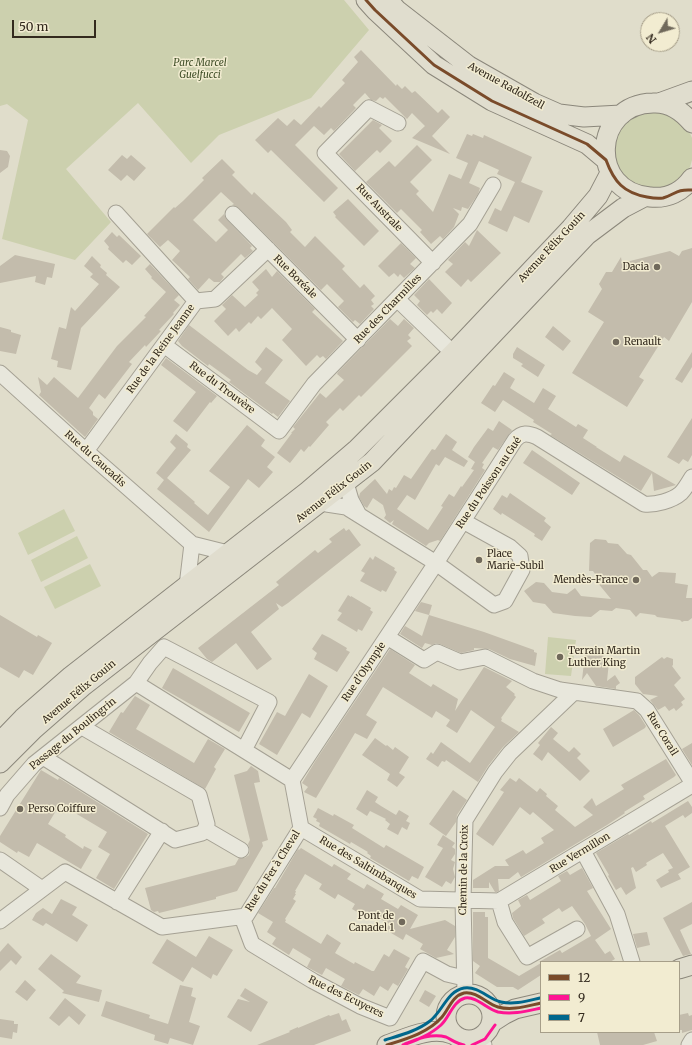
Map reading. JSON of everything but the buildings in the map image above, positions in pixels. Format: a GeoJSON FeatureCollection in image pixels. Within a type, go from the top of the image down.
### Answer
{"type":"FeatureCollection","features":[{"type":"Feature","properties":{"kind":"main road","name":"Avenue Radolfzell"},"geometry":{"type":"LineString","coordinates":[[366,0],[434,65],[492,101],[587,144],[608,166],[615,180],[625,189],[637,196],[644,197]]}},
{"type":"Feature","properties":{"kind":"main road","name":"Avenue Radolfzell"},"geometry":{"type":"LineString","coordinates":[[388,0],[397,10],[469,66],[534,102],[559,114],[584,117],[621,115]]}},
{"type":"Feature","properties":{"kind":"main road"},"geometry":{"type":"LineString","coordinates":[[659,103],[692,91]]}},
{"type":"Feature","properties":{"kind":"main road"},"geometry":{"type":"LineString","coordinates":[[608,166],[605,147],[607,135],[613,124],[621,115],[632,107],[645,103],[659,103],[678,109],[692,123]]}},
{"type":"Feature","properties":{"kind":"main road","name":"Avenue Félix Gouin"},"geometry":{"type":"LineString","coordinates":[[0,742],[23,718],[71,676],[308,491],[357,449],[453,353],[571,228],[598,196],[608,166]]}},
{"type":"Feature","properties":{"kind":"main road"},"geometry":{"type":"LineString","coordinates":[[644,197],[661,198],[671,195],[688,186]]}},
{"type":"Feature","properties":{"kind":"main road","name":"Avenue Félix Gouin"},"geometry":{"type":"LineString","coordinates":[[0,763],[23,739],[82,687],[372,462],[587,235],[619,211],[644,197]]}},
{"type":"Feature","properties":{"kind":"main road"},"geometry":{"type":"LineString","coordinates":[[680,968],[692,965]]}},
{"type":"Feature","properties":{"kind":"main road"},"geometry":{"type":"LineString","coordinates":[[452,1034],[445,1020],[446,1012],[448,1005],[458,996],[465,986],[473,994],[480,996],[486,1001],[503,1008],[515,1009]]}},
{"type":"Feature","properties":{"kind":"main road"},"geometry":{"type":"LineString","coordinates":[[387,1045],[423,1033],[438,1031],[452,1034],[465,1040],[482,1041],[484,1034],[491,1023],[492,1016],[486,1001]]}},
{"type":"Feature","properties":{"kind":"main road"},"geometry":{"type":"LineString","coordinates":[[491,1023],[515,1009],[540,1003]]}},
{"type":"Feature","properties":{"kind":"main road"},"geometry":{"type":"LineString","coordinates":[[423,1033],[446,1012]]}},
{"type":"Feature","properties":{"kind":"street","name":"Rue Australe"},"geometry":{"type":"LineString","coordinates":[[398,123],[369,108],[326,153],[433,262]]}},
{"type":"Feature","properties":{"kind":"street","name":"Rue des Charmilles"},"geometry":{"type":"LineString","coordinates":[[279,431],[314,384],[470,224],[492,185]]}},
{"type":"Feature","properties":{"kind":"street"},"geometry":{"type":"LineString","coordinates":[[116,213],[196,301]]}},
{"type":"Feature","properties":{"kind":"street","name":"Rue Boréale"},"geometry":{"type":"LineString","coordinates":[[233,214],[358,340]]}},
{"type":"Feature","properties":{"kind":"street","name":"Rue de la Reine Jeanne"},"geometry":{"type":"LineString","coordinates":[[86,451],[196,301],[215,299],[268,249]]}},
{"type":"Feature","properties":{"kind":"street"},"geometry":{"type":"LineString","coordinates":[[397,299],[453,353]]}},
{"type":"Feature","properties":{"kind":"street","name":"Rue du Trouvère"},"geometry":{"type":"LineString","coordinates":[[164,345],[279,431]]}},
{"type":"Feature","properties":{"kind":"street","name":"Rue du Caucadis"},"geometry":{"type":"LineString","coordinates":[[0,373],[192,544],[228,553]]}},
{"type":"Feature","properties":{"kind":"street","name":"Rue du Poisson au Gué"},"geometry":{"type":"LineString","coordinates":[[436,563],[515,440],[524,433],[529,433],[537,437],[644,504],[651,505],[675,497],[682,492],[692,477]]}},
{"type":"Feature","properties":{"kind":"street"},"geometry":{"type":"LineString","coordinates":[[346,483],[351,500],[358,514]]}},
{"type":"Feature","properties":{"kind":"street"},"geometry":{"type":"LineString","coordinates":[[320,503],[346,507],[358,514],[436,563],[494,605],[505,601],[522,570],[520,556],[510,547],[463,521]]}},
{"type":"Feature","properties":{"kind":"street"},"geometry":{"type":"LineString","coordinates":[[187,586],[192,544]]}},
{"type":"Feature","properties":{"kind":"street","name":"Rue d'Olympie"},"geometry":{"type":"LineString","coordinates":[[292,780],[436,563]]}},
{"type":"Feature","properties":{"kind":"street"},"geometry":{"type":"LineString","coordinates":[[159,627],[164,647],[270,702],[244,750]]}},
{"type":"Feature","properties":{"kind":"street","name":"Rue Corail"},"geometry":{"type":"LineString","coordinates":[[387,637],[424,660],[437,652],[460,662],[486,657],[532,681],[560,690],[637,701],[647,710],[692,784]]}},
{"type":"Feature","properties":{"kind":"street","name":"Passage du Boulingrin"},"geometry":{"type":"LineString","coordinates":[[0,808],[7,795],[34,764],[136,683],[150,663],[164,647]]}},
{"type":"Feature","properties":{"kind":"street"},"geometry":{"type":"LineString","coordinates":[[136,683],[292,780]]}},
{"type":"Feature","properties":{"kind":"street","name":"Chemin de la Croix"},"geometry":{"type":"LineString","coordinates":[[465,986],[463,900],[465,820],[495,772],[510,753],[574,692]]}},
{"type":"Feature","properties":{"kind":"street"},"geometry":{"type":"LineString","coordinates":[[43,757],[175,840],[202,833],[207,824],[199,795],[82,726]]}},
{"type":"Feature","properties":{"kind":"street","name":"Rue du Fer à Cheval"},"geometry":{"type":"LineString","coordinates":[[0,921],[64,872],[162,927],[246,916],[301,828],[292,780]]}},
{"type":"Feature","properties":{"kind":"street","name":"Rue Vermillon"},"geometry":{"type":"LineString","coordinates":[[499,901],[583,852],[692,784]]}},
{"type":"Feature","properties":{"kind":"street"},"geometry":{"type":"LineString","coordinates":[[205,828],[241,850]]}},
{"type":"Feature","properties":{"kind":"street","name":"Rue des Saltimbanques"},"geometry":{"type":"LineString","coordinates":[[301,828],[420,899],[463,900]]}},
{"type":"Feature","properties":{"kind":"street"},"geometry":{"type":"LineString","coordinates":[[117,902],[162,831]]}},
{"type":"Feature","properties":{"kind":"street"},"geometry":{"type":"LineString","coordinates":[[583,852],[617,914],[632,961]]}},
{"type":"Feature","properties":{"kind":"street"},"geometry":{"type":"LineString","coordinates":[[0,860],[42,889]]}},
{"type":"Feature","properties":{"kind":"street"},"geometry":{"type":"LineString","coordinates":[[463,900],[499,901],[505,922],[527,957],[577,929]]}},
{"type":"Feature","properties":{"kind":"street","name":"Rue des Ecuyeres"},"geometry":{"type":"LineString","coordinates":[[242,917],[252,944],[313,981],[360,1006],[390,1018],[423,961],[465,986]]}},
{"type":"Feature","properties":{"kind":"street"},"geometry":{"type":"LineString","coordinates":[[689,1045],[692,1040]]}},
{"type":"Feature","properties":{"kind":"green space","name":"Parc Marcel Guelfucci"},"geometry":{"type":"Polygon","coordinates":[[[0,0],[344,0],[369,30],[311,98],[219,135],[191,163],[138,103],[66,169],[111,222],[75,260],[2,239],[28,120],[7,104],[0,106],[0,0]]]}},
{"type":"Feature","properties":{"kind":"green space"},"geometry":{"type":"Polygon","coordinates":[[[665,110],[687,127],[692,138],[692,160],[690,167],[682,179],[658,191],[632,185],[615,166],[612,140],[626,118],[665,110]]]}},
{"type":"Feature","properties":{"kind":"green space"},"geometry":{"type":"Polygon","coordinates":[[[64,509],[75,531],[28,555],[18,533],[64,509]]]}},
{"type":"Feature","properties":{"kind":"green space"},"geometry":{"type":"Polygon","coordinates":[[[77,536],[88,558],[41,582],[31,560],[77,536]]]}},
{"type":"Feature","properties":{"kind":"green space"},"geometry":{"type":"Polygon","coordinates":[[[90,564],[101,586],[55,609],[44,587],[90,564]]]}},
{"type":"Feature","properties":{"kind":"green space","name":"Terrain Martin Luther King"},"geometry":{"type":"Polygon","coordinates":[[[548,637],[576,640],[571,676],[545,674],[548,637]]]}},
{"type":"Feature","properties":{"kind":"transit line","name":"12"},"geometry":{"type":"LineString","coordinates":[[366,0],[434,65],[492,101],[587,144],[606,160]]}},
{"type":"Feature","properties":{"kind":"transit line","name":"12"},"geometry":{"type":"LineString","coordinates":[[606,160],[616,180],[632,193],[653,198],[663,198],[679,191],[692,190]]}},
{"type":"Feature","properties":{"kind":"transit line","name":"7"},"geometry":{"type":"LineString","coordinates":[[385,1040],[409,1032],[430,1021],[453,993],[464,988],[474,989],[496,1000],[506,1003],[540,998]]}},
{"type":"Feature","properties":{"kind":"transit line","name":"12"},"geometry":{"type":"LineString","coordinates":[[387,1045],[416,1035],[436,1023],[456,997],[464,993],[473,994],[498,1007],[503,1008],[520,1008],[540,1003]]}},
{"type":"Feature","properties":{"kind":"transit line","name":"9"},"geometry":{"type":"LineString","coordinates":[[403,1045],[423,1037],[437,1029],[444,1022],[457,1002],[465,998],[473,999],[498,1012],[504,1013],[540,1008]]}},
{"type":"Feature","properties":{"kind":"transit line","name":"9"},"geometry":{"type":"LineString","coordinates":[[472,1045],[485,1039],[495,1025]]}},
{"type":"Feature","properties":{"kind":"transit line","name":"9"},"geometry":{"type":"LineString","coordinates":[[405,1044],[430,1036],[441,1036],[464,1045]]}},
{"type":"Feature","properties":{"kind":"place","name":"Dacia"},"geometry":{"type":"Point","coordinates":[657,267]}},
{"type":"Feature","properties":{"kind":"place","name":"Renault"},"geometry":{"type":"Point","coordinates":[616,342]}},
{"type":"Feature","properties":{"kind":"place","name":"Place Marie-Subil"},"geometry":{"type":"Point","coordinates":[479,560]}},
{"type":"Feature","properties":{"kind":"place","name":"Mendès-France"},"geometry":{"type":"Point","coordinates":[636,580]}},
{"type":"Feature","properties":{"kind":"place","name":"Terrain Martin Luther King"},"geometry":{"type":"Point","coordinates":[560,657]}},
{"type":"Feature","properties":{"kind":"place","name":"Perso Coiffure"},"geometry":{"type":"Point","coordinates":[20,809]}},
{"type":"Feature","properties":{"kind":"place","name":"Pont de Canadel 1"},"geometry":{"type":"Point","coordinates":[402,922]}}]}
